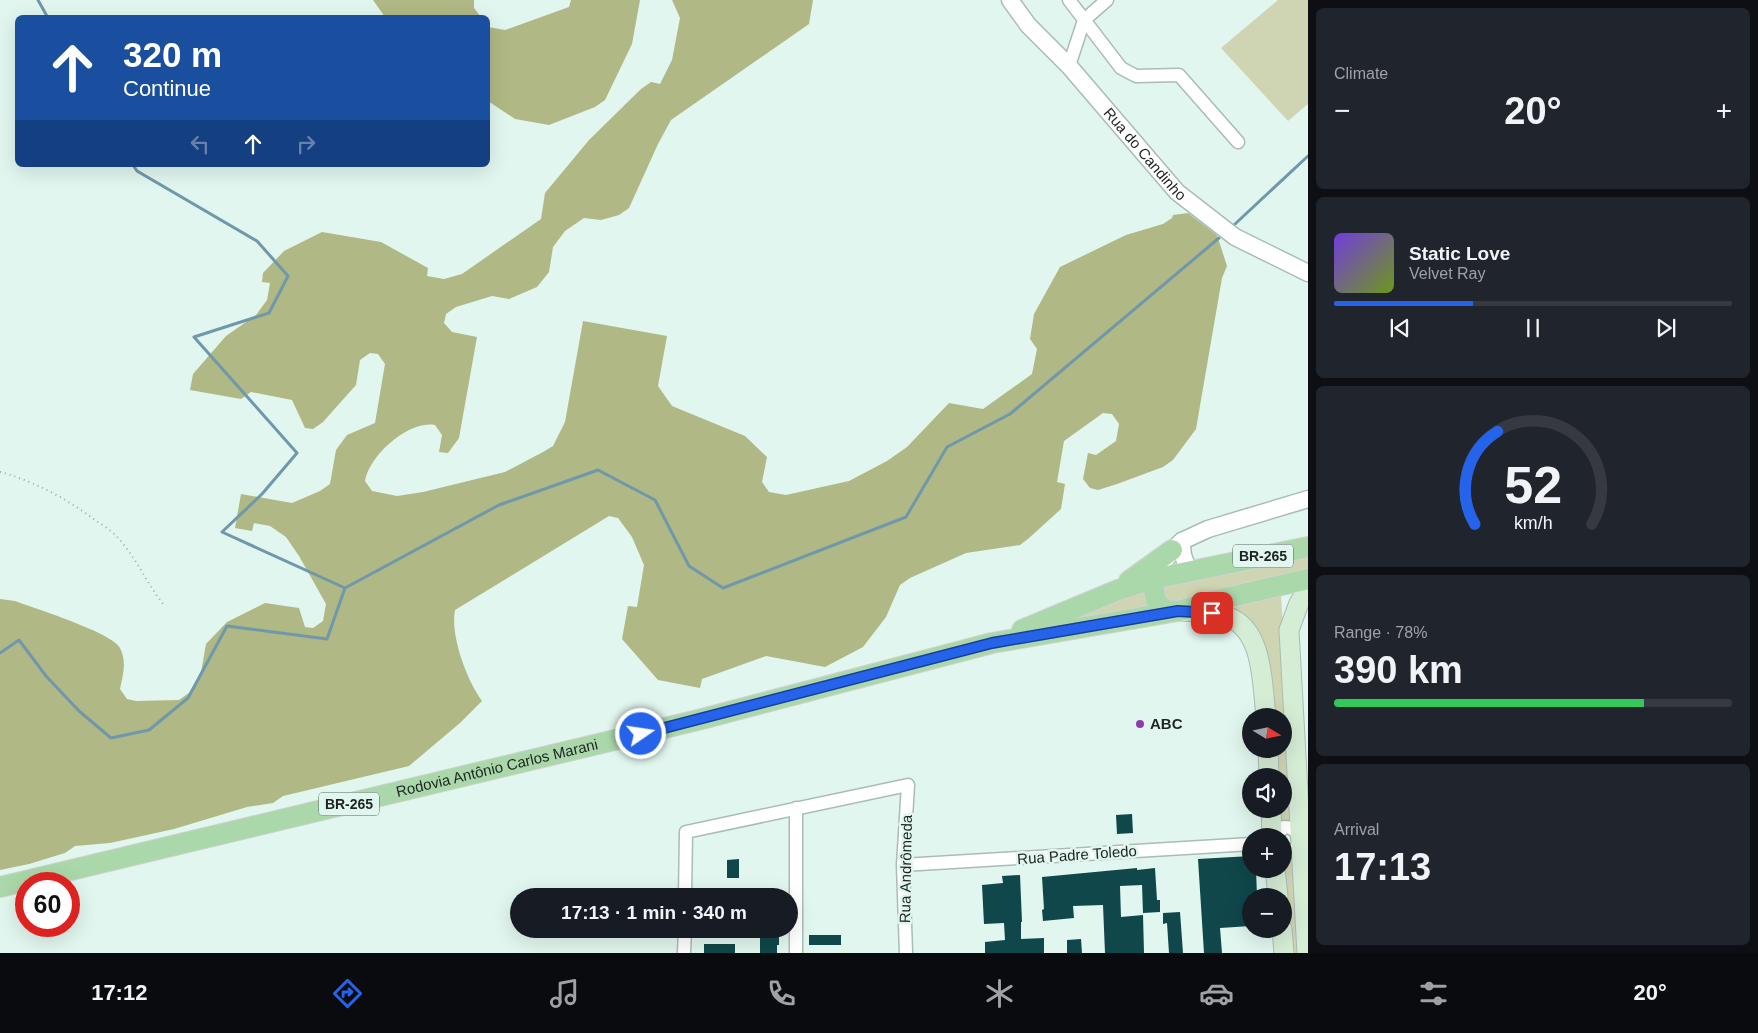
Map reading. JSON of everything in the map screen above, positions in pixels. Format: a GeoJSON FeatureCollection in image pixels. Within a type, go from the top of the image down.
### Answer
{"type":"FeatureCollection","features":[{"type":"Feature","properties":{"kind":"main road"},"geometry":{"type":"LineString","coordinates":[[1118,590],[1177,545]]}},
{"type":"Feature","properties":{"kind":"main road","name":"Rodovia Antônio Carlos Marani"},"geometry":{"type":"LineString","coordinates":[[992,643],[1118,590],[1153,579],[1308,547]]}},
{"type":"Feature","properties":{"kind":"main road"},"geometry":{"type":"LineString","coordinates":[[1153,579],[1158,605],[1166,610],[1212,613],[1228,617],[1240,624],[1251,637],[1258,652],[1265,708]]}},
{"type":"Feature","properties":{"kind":"main road","name":"Rodovia Antônio Carlos Marani"},"geometry":{"type":"LineString","coordinates":[[0,887],[698,720],[992,643],[1178,611],[1308,579]]}},
{"type":"Feature","properties":{"kind":"main road"},"geometry":{"type":"LineString","coordinates":[[1307,953],[1304,840],[1289,630],[1299,603],[1308,590]]}},
{"type":"Feature","properties":{"kind":"main road"},"geometry":{"type":"LineString","coordinates":[[1283,938],[1284,953]]}},
{"type":"Feature","properties":{"kind":"street","name":"Rua do Candinho"},"geometry":{"type":"LineString","coordinates":[[1010,0],[1028,25],[1069,66],[1177,192],[1235,237],[1308,273]]}},
{"type":"Feature","properties":{"kind":"street"},"geometry":{"type":"LineString","coordinates":[[1069,0],[1122,68],[1136,76],[1179,75],[1238,142]]}},
{"type":"Feature","properties":{"kind":"street"},"geometry":{"type":"LineString","coordinates":[[1069,66],[1084,20],[1107,0]]}},
{"type":"Feature","properties":{"kind":"street"},"geometry":{"type":"LineString","coordinates":[[1153,579],[1177,545],[1208,529],[1308,499]]}},
{"type":"Feature","properties":{"kind":"street"},"geometry":{"type":"LineString","coordinates":[[1177,545],[1184,562],[1190,570]]}},
{"type":"Feature","properties":{"kind":"street","name":"Rua Andrômeda"},"geometry":{"type":"LineString","coordinates":[[796,808],[908,785],[903,865],[906,953]]}},
{"type":"Feature","properties":{"kind":"street"},"geometry":{"type":"LineString","coordinates":[[685,888],[686,832],[796,808],[796,953]]}},
{"type":"Feature","properties":{"kind":"street"},"geometry":{"type":"LineString","coordinates":[[1283,828],[1291,827],[1304,840],[1292,850]]}},
{"type":"Feature","properties":{"kind":"street","name":"Rua Padre Toledo"},"geometry":{"type":"LineString","coordinates":[[903,865],[1242,845]]}},
{"type":"Feature","properties":{"kind":"street"},"geometry":{"type":"LineString","coordinates":[[684,953],[685,938]]}},
{"type":"Feature","properties":{"kind":"path"},"geometry":{"type":"LineString","coordinates":[[0,472],[59,496],[80,508],[112,533],[130,554],[152,590],[164,605]]}},
{"type":"Feature","properties":{"kind":"green space"},"geometry":{"type":"Polygon","coordinates":[[[373,0],[474,0],[474,8],[479,15],[384,15],[373,0]]]}},
{"type":"Feature","properties":{"kind":"green space"},"geometry":{"type":"Polygon","coordinates":[[[571,0],[640,0],[632,44],[605,100],[595,107],[549,125],[515,119],[490,102],[490,27],[505,30],[569,7],[571,0]]]}},
{"type":"Feature","properties":{"kind":"green space"},"geometry":{"type":"Polygon","coordinates":[[[672,0],[813,0],[809,24],[671,120],[629,208],[619,215],[601,220],[584,218],[565,231],[553,247],[549,272],[537,287],[509,299],[492,296],[456,307],[446,314],[444,323],[452,332],[477,337],[459,438],[448,453],[439,452],[442,435],[435,425],[413,428],[402,434],[382,451],[368,471],[365,481],[372,491],[397,496],[423,492],[505,472],[553,446],[565,422],[583,321],[667,336],[658,386],[672,406],[745,436],[767,457],[762,482],[769,492],[786,495],[849,481],[887,461],[907,447],[949,403],[983,409],[1032,374],[1037,349],[1030,339],[1034,314],[1060,267],[1126,235],[1163,224],[1172,218],[1173,215],[1188,213],[1217,235],[1227,266],[1222,278],[1196,429],[1173,460],[1163,467],[1117,484],[1098,490],[1090,488],[1083,479],[1088,453],[1096,455],[1116,441],[1119,424],[1112,414],[1103,413],[1064,441],[1057,482],[1065,484],[1061,509],[1020,545],[966,553],[910,578],[900,585],[886,617],[863,647],[825,667],[766,656],[702,679],[700,688],[658,680],[622,639],[628,606],[637,607],[644,565],[632,537],[618,518],[609,516],[455,610],[454,621],[457,645],[471,682],[482,701],[460,723],[409,766],[283,796],[273,803],[247,807],[174,829],[110,843],[75,846],[65,853],[29,864],[0,870],[0,599],[15,601],[55,615],[89,628],[114,642],[120,648],[123,658],[124,669],[120,689],[127,699],[136,701],[179,700],[189,693],[200,678],[206,644],[227,622],[265,603],[299,608],[305,627],[313,628],[323,621],[326,604],[286,537],[270,526],[254,523],[252,531],[235,528],[241,494],[292,503],[320,491],[330,484],[336,450],[347,435],[375,423],[385,364],[378,354],[370,353],[360,360],[356,385],[323,422],[313,429],[305,428],[292,400],[251,392],[241,399],[190,390],[193,374],[226,336],[256,315],[267,300],[270,283],[262,282],[263,273],[284,251],[322,232],[381,242],[428,268],[427,276],[444,279],[462,274],[541,219],[545,193],[589,140],[641,89],[651,82],[660,84],[672,60],[680,18],[672,0]]]}},
{"type":"Feature","properties":{"kind":"green space"},"geometry":{"type":"Polygon","coordinates":[[[1278,0],[1308,0],[1308,104],[1288,121],[1221,48],[1278,0]]]}},
{"type":"Feature","properties":{"kind":"green space"},"geometry":{"type":"Polygon","coordinates":[[[1306,555],[1308,558],[1308,571],[1170,604],[1165,602],[1163,588],[1167,584],[1306,555]]]}},
{"type":"Feature","properties":{"kind":"green space"},"geometry":{"type":"Polygon","coordinates":[[[1150,584],[1150,610],[1018,633],[1150,584]]]}},
{"type":"Feature","properties":{"kind":"green space"},"geometry":{"type":"Polygon","coordinates":[[[1281,595],[1288,708],[1266,708],[1241,618],[1232,608],[1281,595]]]}},
{"type":"Feature","properties":{"kind":"green space"},"geometry":{"type":"Polygon","coordinates":[[[1271,758],[1291,758],[1291,768],[1272,768],[1271,758]]]}},
{"type":"Feature","properties":{"kind":"green space"},"geometry":{"type":"Polygon","coordinates":[[[1292,777],[1295,827],[1281,824],[1279,818],[1292,818],[1292,777]]]}},
{"type":"Feature","properties":{"kind":"green space"},"geometry":{"type":"Polygon","coordinates":[[[1293,855],[1299,953],[1287,953],[1286,938],[1292,938],[1292,888],[1284,888],[1283,878],[1292,878],[1293,855]]]}},
{"type":"Feature","properties":{"kind":"building"},"geometry":{"type":"Polygon","coordinates":[[[1132,814],[1133,833],[1117,834],[1116,815],[1132,814]]]}},
{"type":"Feature","properties":{"kind":"building"},"geometry":{"type":"Polygon","coordinates":[[[1242,857],[1242,878],[1256,878],[1257,888],[1242,888],[1242,927],[1220,928],[1222,953],[1204,953],[1198,859],[1242,857]]]}},
{"type":"Feature","properties":{"kind":"building"},"geometry":{"type":"Polygon","coordinates":[[[739,859],[739,878],[727,878],[727,860],[739,859]]]}},
{"type":"Feature","properties":{"kind":"building"},"geometry":{"type":"Polygon","coordinates":[[[1137,868],[1137,870],[1155,868],[1157,900],[1160,900],[1160,912],[1143,913],[1142,885],[1120,886],[1121,917],[1143,915],[1144,953],[1105,953],[1103,905],[1073,906],[1074,918],[1043,921],[1042,877],[1137,868]]]}},
{"type":"Feature","properties":{"kind":"building"},"geometry":{"type":"Polygon","coordinates":[[[1020,875],[1021,939],[1044,938],[1044,953],[985,953],[985,942],[1005,940],[1004,923],[984,924],[982,885],[1003,883],[1002,876],[1020,875]]]}},
{"type":"Feature","properties":{"kind":"building"},"geometry":{"type":"Polygon","coordinates":[[[1180,912],[1183,953],[1169,953],[1167,923],[1163,924],[1163,913],[1180,912]]]}},
{"type":"Feature","properties":{"kind":"building"},"geometry":{"type":"Polygon","coordinates":[[[809,935],[841,935],[841,945],[809,945],[809,935]]]}},
{"type":"Feature","properties":{"kind":"building"},"geometry":{"type":"Polygon","coordinates":[[[760,938],[779,938],[777,953],[760,953],[760,938]]]}},
{"type":"Feature","properties":{"kind":"building"},"geometry":{"type":"Polygon","coordinates":[[[1081,939],[1082,953],[1067,953],[1067,940],[1081,939]]]}},
{"type":"Feature","properties":{"kind":"building"},"geometry":{"type":"Polygon","coordinates":[[[704,944],[735,944],[735,953],[704,953],[704,944]]]}},
{"type":"Feature","properties":{"kind":"waterway"},"geometry":{"type":"LineString","coordinates":[[38,0],[46,15]]}},
{"type":"Feature","properties":{"kind":"waterway"},"geometry":{"type":"LineString","coordinates":[[1235,224],[1308,156]]}},
{"type":"Feature","properties":{"kind":"waterway"},"geometry":{"type":"LineString","coordinates":[[134,167],[137,171],[257,241],[288,276],[269,313],[194,337],[297,453],[262,494],[222,532],[345,588],[499,505],[598,470],[655,500],[689,566],[723,588],[906,517],[947,447],[1010,414],[1219,238]]}},
{"type":"Feature","properties":{"kind":"waterway"},"geometry":{"type":"LineString","coordinates":[[0,653],[19,640],[46,676],[79,711],[111,738],[149,730],[188,698],[227,626],[327,639],[345,588]]}},
{"type":"Feature","properties":{"kind":"place","name":"ABC"},"geometry":{"type":"Point","coordinates":[1140,724]}},
{"type":"Feature","properties":{"kind":"route"},"geometry":{"type":"LineString","coordinates":[[641,734],[992,643],[1178,611],[1212,613]]}}]}
